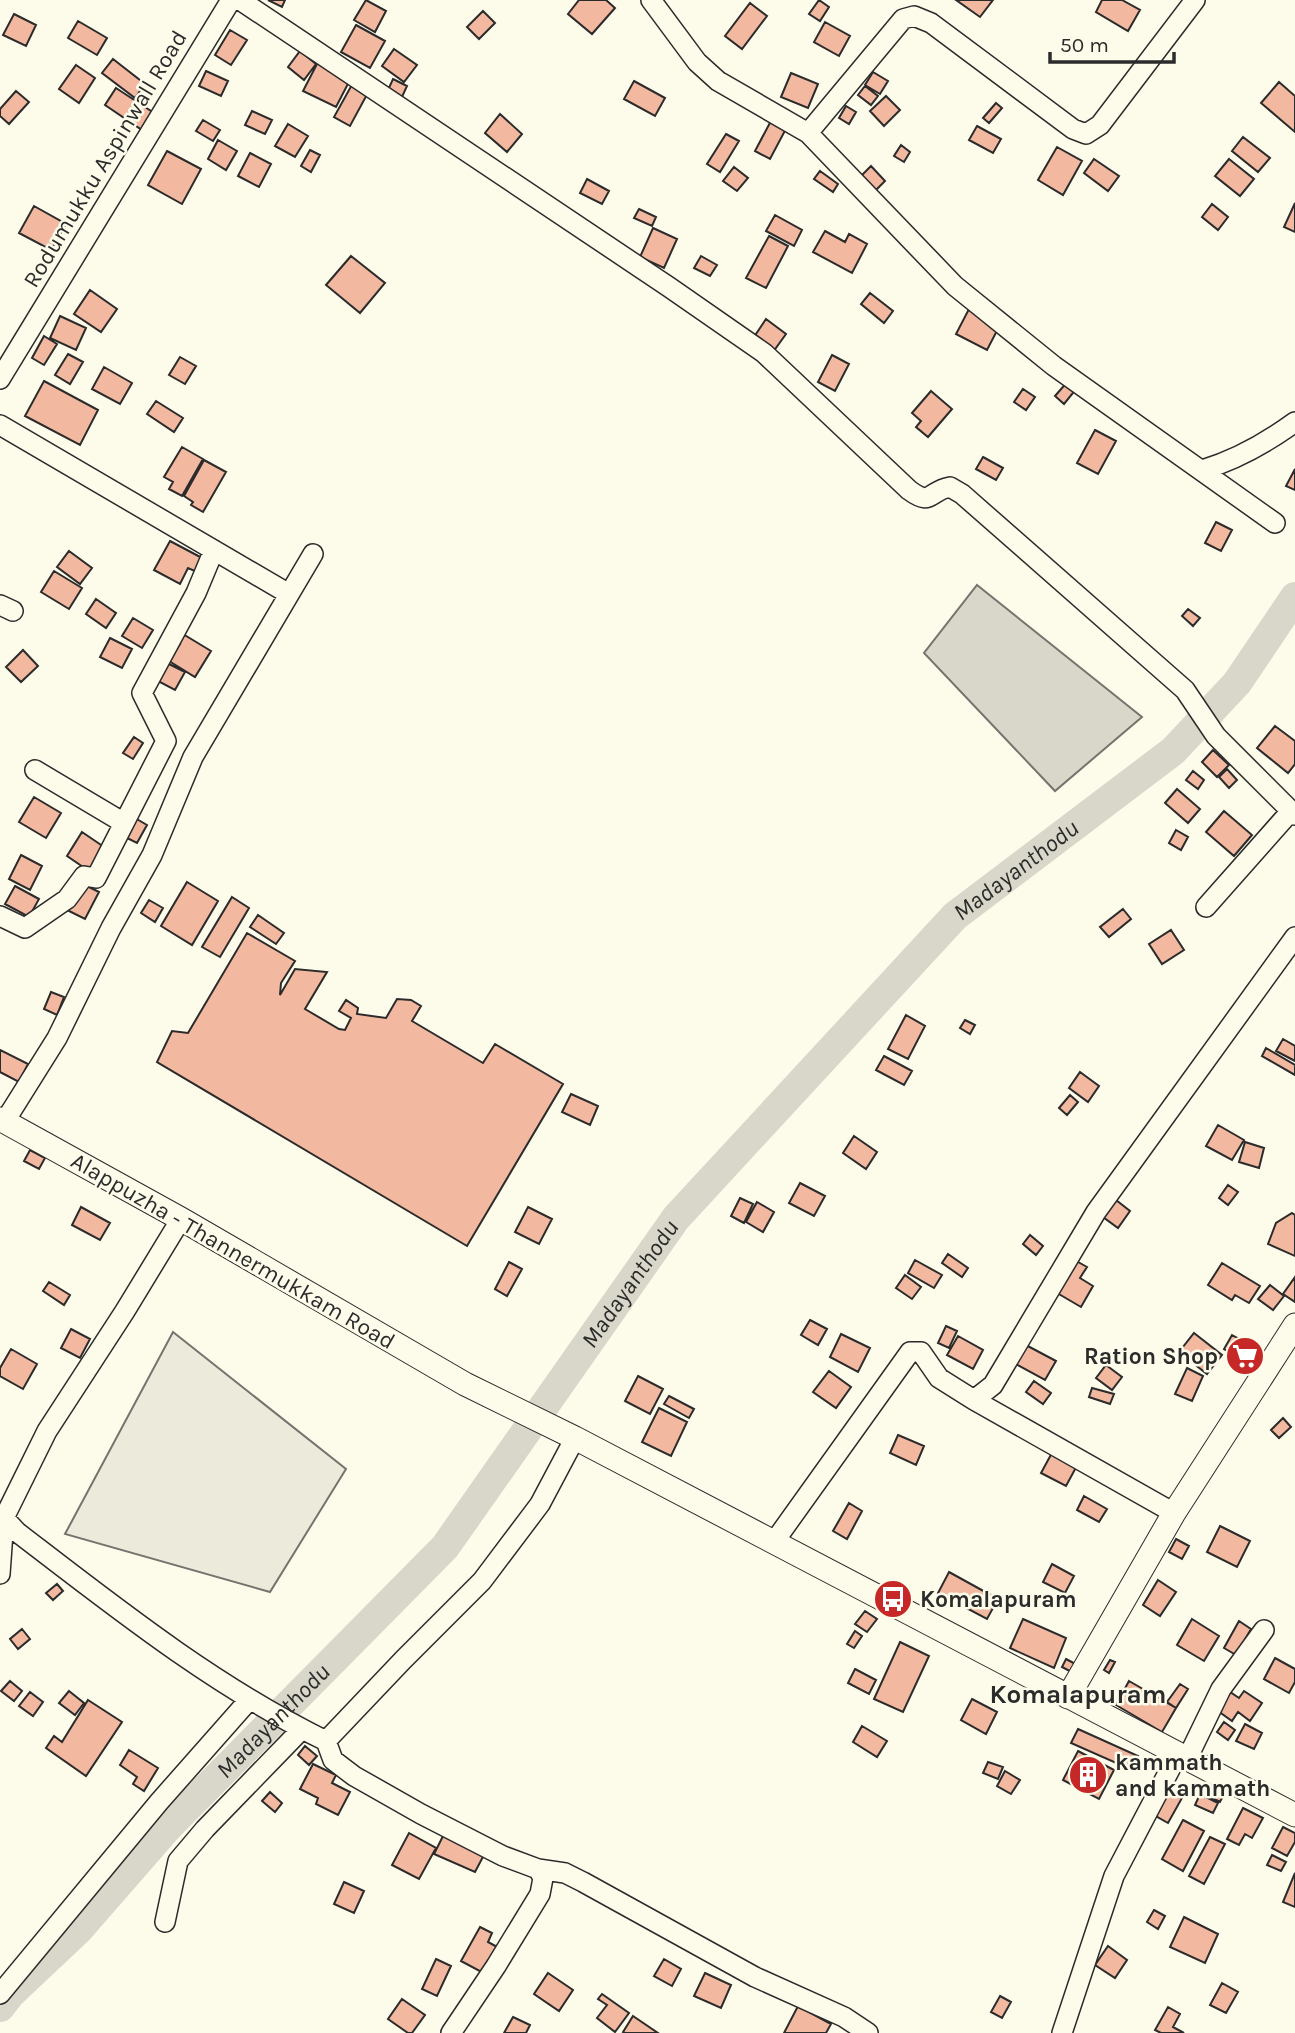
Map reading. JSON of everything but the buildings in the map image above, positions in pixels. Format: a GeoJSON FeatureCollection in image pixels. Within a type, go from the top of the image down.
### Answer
{"type":"FeatureCollection","features":[{"type":"Feature","properties":{"kind":"main road","name":"Alappuzha - Thannermukkam Road"},"geometry":{"type":"LineString","coordinates":[[3,1120],[181,1219],[465,1384],[569,1435]]}},
{"type":"Feature","properties":{"kind":"main road"},"geometry":{"type":"LineString","coordinates":[[1068,1697],[1174,1513],[1295,1325]]}},
{"type":"Feature","properties":{"kind":"main road"},"geometry":{"type":"LineString","coordinates":[[569,1435],[1295,1815]]}},
{"type":"Feature","properties":{"kind":"street","name":"Rodumukku Aspinwall Road"},"geometry":{"type":"LineString","coordinates":[[1,375],[231,0]]}},
{"type":"Feature","properties":{"kind":"street"},"geometry":{"type":"LineString","coordinates":[[240,0],[764,353],[909,491],[920,498],[927,498],[941,488],[950,487],[962,494],[1185,690],[1216,736],[1293,813],[1206,907]]}},
{"type":"Feature","properties":{"kind":"street"},"geometry":{"type":"LineString","coordinates":[[651,0],[697,62],[718,80],[808,133],[955,286],[1054,366],[1275,523]]}},
{"type":"Feature","properties":{"kind":"street"},"geometry":{"type":"LineString","coordinates":[[808,133],[903,19],[914,16],[931,23],[1062,121],[1086,134],[1100,125],[1195,0]]}},
{"type":"Feature","properties":{"kind":"street"},"geometry":{"type":"LineString","coordinates":[[1202,470],[1229,462],[1295,422]]}},
{"type":"Feature","properties":{"kind":"street"},"geometry":{"type":"LineString","coordinates":[[0,425],[289,594]]}},
{"type":"Feature","properties":{"kind":"street"},"geometry":{"type":"LineString","coordinates":[[0,916],[25,929],[67,899],[84,876],[96,878],[166,741],[142,693],[196,593],[214,550]]}},
{"type":"Feature","properties":{"kind":"street"},"geometry":{"type":"LineString","coordinates":[[3,1120],[57,1038],[111,928],[152,855],[193,757],[313,554]]}},
{"type":"Feature","properties":{"kind":"street"},"geometry":{"type":"LineString","coordinates":[[35,770],[124,823]]}},
{"type":"Feature","properties":{"kind":"street"},"geometry":{"type":"LineString","coordinates":[[974,1400],[993,1385],[1096,1212],[1295,937]]}},
{"type":"Feature","properties":{"kind":"street"},"geometry":{"type":"LineString","coordinates":[[0,1574],[2,1518],[47,1431],[181,1219]]}},
{"type":"Feature","properties":{"kind":"street"},"geometry":{"type":"LineString","coordinates":[[774,1542],[910,1352],[921,1352],[939,1378],[974,1400],[1174,1513]]}},
{"type":"Feature","properties":{"kind":"street"},"geometry":{"type":"LineString","coordinates":[[326,1741],[482,1580],[540,1504],[569,1435]]}},
{"type":"Feature","properties":{"kind":"street"},"geometry":{"type":"LineString","coordinates":[[2,1518],[139,1626],[249,1700],[326,1741],[333,1760],[354,1776],[503,1856],[538,1869],[565,1873],[744,1971],[844,2017],[868,2033]]}},
{"type":"Feature","properties":{"kind":"street"},"geometry":{"type":"LineString","coordinates":[[1062,2033],[1114,1875],[1221,1689],[1264,1630]]}},
{"type":"Feature","properties":{"kind":"street"},"geometry":{"type":"LineString","coordinates":[[0,1994],[159,1802],[249,1700]]}},
{"type":"Feature","properties":{"kind":"street"},"geometry":{"type":"LineString","coordinates":[[165,1922],[178,1861],[294,1725]]}},
{"type":"Feature","properties":{"kind":"street"},"geometry":{"type":"LineString","coordinates":[[451,2033],[540,1894],[542,1878],[538,1869]]}},
{"type":"Feature","properties":{"kind":"shaded area"},"geometry":{"type":"Polygon","coordinates":[[[977,585],[1142,717],[1055,791],[924,653],[977,585]]]}},
{"type":"Feature","properties":{"kind":"shaded area"},"geometry":{"type":"Polygon","coordinates":[[[173,1332],[346,1469],[270,1592],[65,1534],[173,1332]]]}},
{"type":"Feature","properties":{"kind":"waterway","name":"Madayanthodu"},"geometry":{"type":"LineString","coordinates":[[0,2007],[10,1994],[79,1929],[168,1827],[445,1547],[676,1218],[955,916],[1173,751],[1237,683],[1295,597]]}},
{"type":"Feature","properties":{"kind":"place","name":"Ration Shop"},"geometry":{"type":"Point","coordinates":[1245,1356]}},
{"type":"Feature","properties":{"kind":"place","name":"Komalapuram"},"geometry":{"type":"Point","coordinates":[893,1599]}},
{"type":"Feature","properties":{"kind":"place","name":"kammath and kammath"},"geometry":{"type":"Point","coordinates":[1088,1775]}},
{"type":"Feature","properties":{"kind":"district","name":"Komalapuram"},"geometry":{"type":"Point","coordinates":[1078,1694]}}]}
